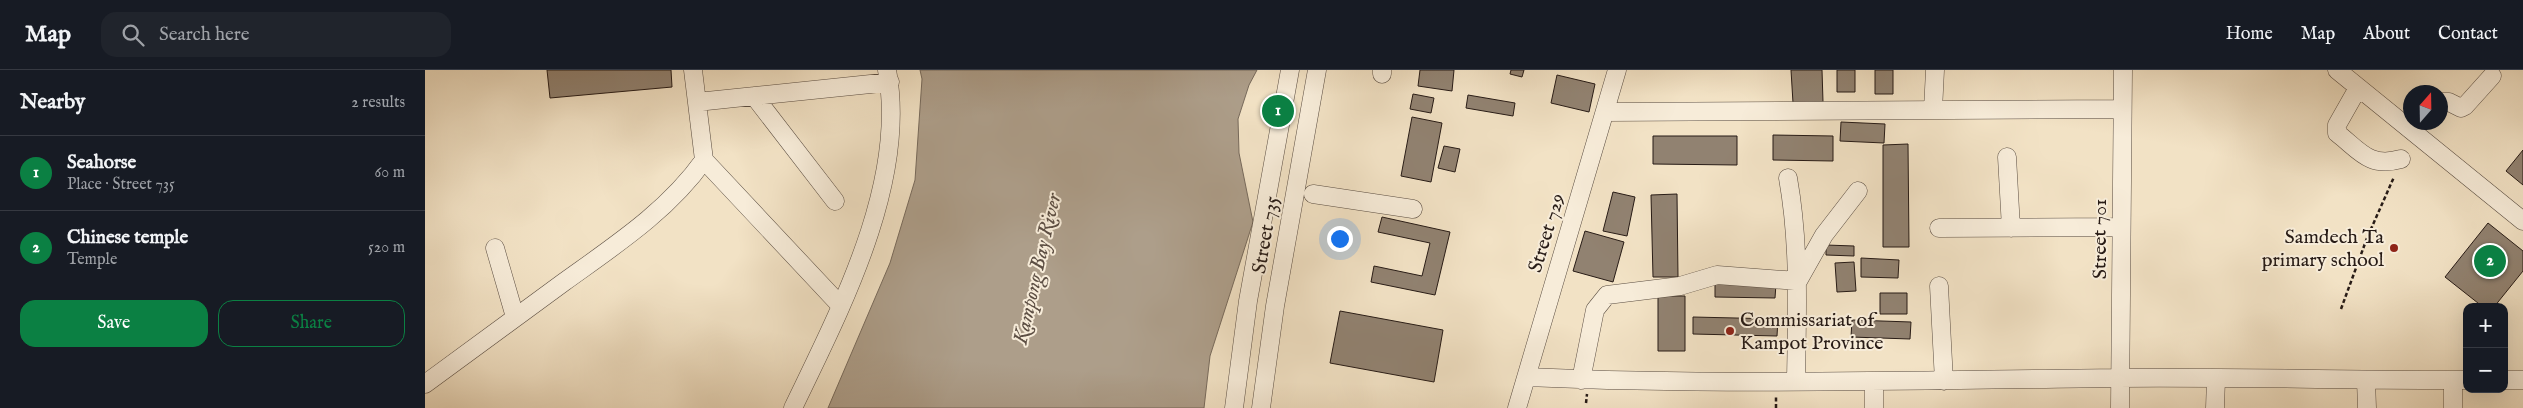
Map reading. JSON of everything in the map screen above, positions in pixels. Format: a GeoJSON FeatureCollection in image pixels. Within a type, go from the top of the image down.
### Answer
{"type":"FeatureCollection","features":[{"type":"Feature","properties":{"kind":"street"},"geometry":{"type":"LineString","coordinates":[[693,70],[705,160],[840,305]]}},
{"type":"Feature","properties":{"kind":"street"},"geometry":{"type":"LineString","coordinates":[[1234,408],[1249,302],[1290,70]]}},
{"type":"Feature","properties":{"kind":"street","name":"Street 735"},"geometry":{"type":"LineString","coordinates":[[1261,408],[1275,306],[1303,193],[1308,130],[1317,70]]}},
{"type":"Feature","properties":{"kind":"street","name":"Street 729"},"geometry":{"type":"LineString","coordinates":[[1517,408],[1617,70]]}},
{"type":"Feature","properties":{"kind":"street"},"geometry":{"type":"LineString","coordinates":[[1933,110],[1935,70]]}},
{"type":"Feature","properties":{"kind":"street","name":"Street 701"},"geometry":{"type":"LineString","coordinates":[[2120,408],[2123,70]]}},
{"type":"Feature","properties":{"kind":"street"},"geometry":{"type":"LineString","coordinates":[[2337,70],[2358,88],[2403,118]]}},
{"type":"Feature","properties":{"kind":"street"},"geometry":{"type":"LineString","coordinates":[[697,102],[754,96],[888,76],[890,121],[885,177],[864,251],[793,408]]}},
{"type":"Feature","properties":{"kind":"street"},"geometry":{"type":"LineString","coordinates":[[2448,102],[2461,108],[2465,106],[2492,76]]}},
{"type":"Feature","properties":{"kind":"street"},"geometry":{"type":"LineString","coordinates":[[2358,88],[2337,125],[2337,133],[2372,161],[2389,162],[2401,159]]}},
{"type":"Feature","properties":{"kind":"street"},"geometry":{"type":"LineString","coordinates":[[754,96],[835,201]]}},
{"type":"Feature","properties":{"kind":"street"},"geometry":{"type":"LineString","coordinates":[[1605,112],[2122,109]]}},
{"type":"Feature","properties":{"kind":"street"},"geometry":{"type":"LineString","coordinates":[[2421,130],[2520,212]]}},
{"type":"Feature","properties":{"kind":"street"},"geometry":{"type":"LineString","coordinates":[[2007,157],[2011,228]]}},
{"type":"Feature","properties":{"kind":"street"},"geometry":{"type":"LineString","coordinates":[[425,384],[597,258],[673,198],[687,184],[705,160]]}},
{"type":"Feature","properties":{"kind":"street"},"geometry":{"type":"LineString","coordinates":[[1788,178],[1795,219],[1798,281],[1797,381]]}},
{"type":"Feature","properties":{"kind":"street"},"geometry":{"type":"LineString","coordinates":[[1798,281],[1824,236],[1858,190]]}},
{"type":"Feature","properties":{"kind":"street"},"geometry":{"type":"LineString","coordinates":[[1303,193],[1413,209]]}},
{"type":"Feature","properties":{"kind":"street"},"geometry":{"type":"LineString","coordinates":[[1939,228],[2121,227]]}},
{"type":"Feature","properties":{"kind":"street"},"geometry":{"type":"LineString","coordinates":[[495,248],[515,318]]}},
{"type":"Feature","properties":{"kind":"street"},"geometry":{"type":"LineString","coordinates":[[1581,380],[1595,310],[1607,295],[1681,286],[1717,276],[1798,281]]}},
{"type":"Feature","properties":{"kind":"street"},"geometry":{"type":"LineString","coordinates":[[1939,286],[1944,380]]}},
{"type":"Feature","properties":{"kind":"street"},"geometry":{"type":"LineString","coordinates":[[1526,377],[1581,380],[1874,382],[2120,378],[2460,380],[2453,408]]}},
{"type":"Feature","properties":{"kind":"street"},"geometry":{"type":"LineString","coordinates":[[2215,408],[2216,378]]}},
{"type":"Feature","properties":{"kind":"street"},"geometry":{"type":"LineString","coordinates":[[2366,380],[2367,408]]}},
{"type":"Feature","properties":{"kind":"street"},"geometry":{"type":"LineString","coordinates":[[2508,380],[2523,380]]}},
{"type":"Feature","properties":{"kind":"street"},"geometry":{"type":"LineString","coordinates":[[1874,382],[1875,408]]}},
{"type":"Feature","properties":{"kind":"path"},"geometry":{"type":"LineString","coordinates":[[2341,309],[2367,238],[2401,159]]}},
{"type":"Feature","properties":{"kind":"water","name":"Kampong Bay River"},"geometry":{"type":"Polygon","coordinates":[[[920,70],[1257,70],[1249,85],[1238,119],[1239,153],[1253,222],[1210,356],[1204,408],[828,408],[890,263],[915,180],[922,79],[920,70]]]}},
{"type":"Feature","properties":{"kind":"building"},"geometry":{"type":"Polygon","coordinates":[[[547,70],[671,70],[672,87],[550,98],[547,70]]]}},
{"type":"Feature","properties":{"kind":"building"},"geometry":{"type":"Polygon","coordinates":[[[1420,70],[1454,70],[1452,91],[1418,86],[1420,70]]]}},
{"type":"Feature","properties":{"kind":"building"},"geometry":{"type":"Polygon","coordinates":[[[1511,70],[1524,70],[1522,77],[1510,74],[1511,70]]]}},
{"type":"Feature","properties":{"kind":"building"},"geometry":{"type":"Polygon","coordinates":[[[1791,70],[1822,70],[1823,102],[1793,103],[1791,70]]]}},
{"type":"Feature","properties":{"kind":"building"},"geometry":{"type":"Polygon","coordinates":[[[1837,70],[1855,70],[1855,92],[1837,92],[1837,70]]]}},
{"type":"Feature","properties":{"kind":"building"},"geometry":{"type":"Polygon","coordinates":[[[1875,70],[1893,70],[1893,94],[1875,94],[1875,70]]]}},
{"type":"Feature","properties":{"kind":"building"},"geometry":{"type":"Polygon","coordinates":[[[1557,75],[1595,84],[1589,112],[1551,103],[1557,75]]]}},
{"type":"Feature","properties":{"kind":"building"},"geometry":{"type":"Polygon","coordinates":[[[1413,94],[1434,98],[1431,113],[1410,109],[1413,94]]]}},
{"type":"Feature","properties":{"kind":"building"},"geometry":{"type":"Polygon","coordinates":[[[1468,95],[1515,103],[1513,116],[1466,108],[1468,95]]]}},
{"type":"Feature","properties":{"kind":"building"},"geometry":{"type":"Polygon","coordinates":[[[1412,117],[1442,123],[1431,182],[1401,176],[1412,117]]]}},
{"type":"Feature","properties":{"kind":"building"},"geometry":{"type":"Polygon","coordinates":[[[1841,122],[1885,124],[1884,143],[1840,141],[1841,122]]]}},
{"type":"Feature","properties":{"kind":"building"},"geometry":{"type":"Polygon","coordinates":[[[1773,135],[1833,136],[1833,161],[1773,160],[1773,135]]]}},
{"type":"Feature","properties":{"kind":"building"},"geometry":{"type":"Polygon","coordinates":[[[1653,136],[1737,136],[1737,165],[1653,164],[1653,136]]]}},
{"type":"Feature","properties":{"kind":"building"},"geometry":{"type":"Polygon","coordinates":[[[1908,144],[1909,247],[1883,247],[1883,145],[1908,144]]]}},
{"type":"Feature","properties":{"kind":"building"},"geometry":{"type":"Polygon","coordinates":[[[1444,146],[1460,149],[1455,172],[1438,168],[1444,146]]]}},
{"type":"Feature","properties":{"kind":"building"},"geometry":{"type":"Polygon","coordinates":[[[2523,150],[2523,185],[2506,171],[2523,150]]]}},
{"type":"Feature","properties":{"kind":"building"},"geometry":{"type":"Polygon","coordinates":[[[1613,192],[1635,197],[1627,236],[1603,231],[1613,192]]]}},
{"type":"Feature","properties":{"kind":"building"},"geometry":{"type":"Polygon","coordinates":[[[1677,194],[1678,277],[1653,277],[1651,195],[1677,194]]]}},
{"type":"Feature","properties":{"kind":"building"},"geometry":{"type":"Polygon","coordinates":[[[1382,217],[1450,232],[1435,295],[1371,282],[1374,266],[1422,276],[1430,243],[1378,232],[1382,217]]]}},
{"type":"Feature","properties":{"kind":"building"},"geometry":{"type":"Polygon","coordinates":[[[2488,223],[2523,251],[2523,271],[2497,303],[2478,303],[2445,277],[2488,223]]]}},
{"type":"Feature","properties":{"kind":"building"},"geometry":{"type":"Polygon","coordinates":[[[1585,231],[1624,242],[1613,282],[1573,271],[1585,231]]]}},
{"type":"Feature","properties":{"kind":"building"},"geometry":{"type":"Polygon","coordinates":[[[1826,245],[1854,246],[1854,256],[1826,255],[1826,245]]]}},
{"type":"Feature","properties":{"kind":"building"},"geometry":{"type":"Polygon","coordinates":[[[1861,258],[1899,260],[1898,278],[1861,277],[1861,258]]]}},
{"type":"Feature","properties":{"kind":"building"},"geometry":{"type":"Polygon","coordinates":[[[1854,262],[1856,291],[1837,292],[1835,263],[1854,262]]]}},
{"type":"Feature","properties":{"kind":"building"},"geometry":{"type":"Polygon","coordinates":[[[1715,282],[1776,284],[1775,298],[1715,297],[1715,282]]]}},
{"type":"Feature","properties":{"kind":"building"},"geometry":{"type":"Polygon","coordinates":[[[1880,293],[1907,293],[1907,314],[1880,314],[1880,293]]]}},
{"type":"Feature","properties":{"kind":"building"},"geometry":{"type":"Polygon","coordinates":[[[1658,296],[1685,296],[1685,351],[1658,351],[1658,296]]]}},
{"type":"Feature","properties":{"kind":"building"},"geometry":{"type":"Polygon","coordinates":[[[1340,311],[1443,330],[1434,382],[1330,363],[1340,311]]]}},
{"type":"Feature","properties":{"kind":"building"},"geometry":{"type":"Polygon","coordinates":[[[1693,317],[1778,319],[1777,336],[1693,334],[1693,317]]]}},
{"type":"Feature","properties":{"kind":"building"},"geometry":{"type":"Polygon","coordinates":[[[1852,320],[1911,322],[1910,339],[1851,337],[1852,320]]]}},
{"type":"Feature","properties":{"kind":"place","name":"Seahorse"},"geometry":{"type":"Point","coordinates":[1278,111]}},
{"type":"Feature","properties":{"kind":"place","name":"Samdech Ta primary school"},"geometry":{"type":"Point","coordinates":[2394,248]}},
{"type":"Feature","properties":{"kind":"place","name":"Chinese temple"},"geometry":{"type":"Point","coordinates":[2490,261]}},
{"type":"Feature","properties":{"kind":"place","name":"Commissariat of Kampot Province"},"geometry":{"type":"Point","coordinates":[1730,331]}}]}
